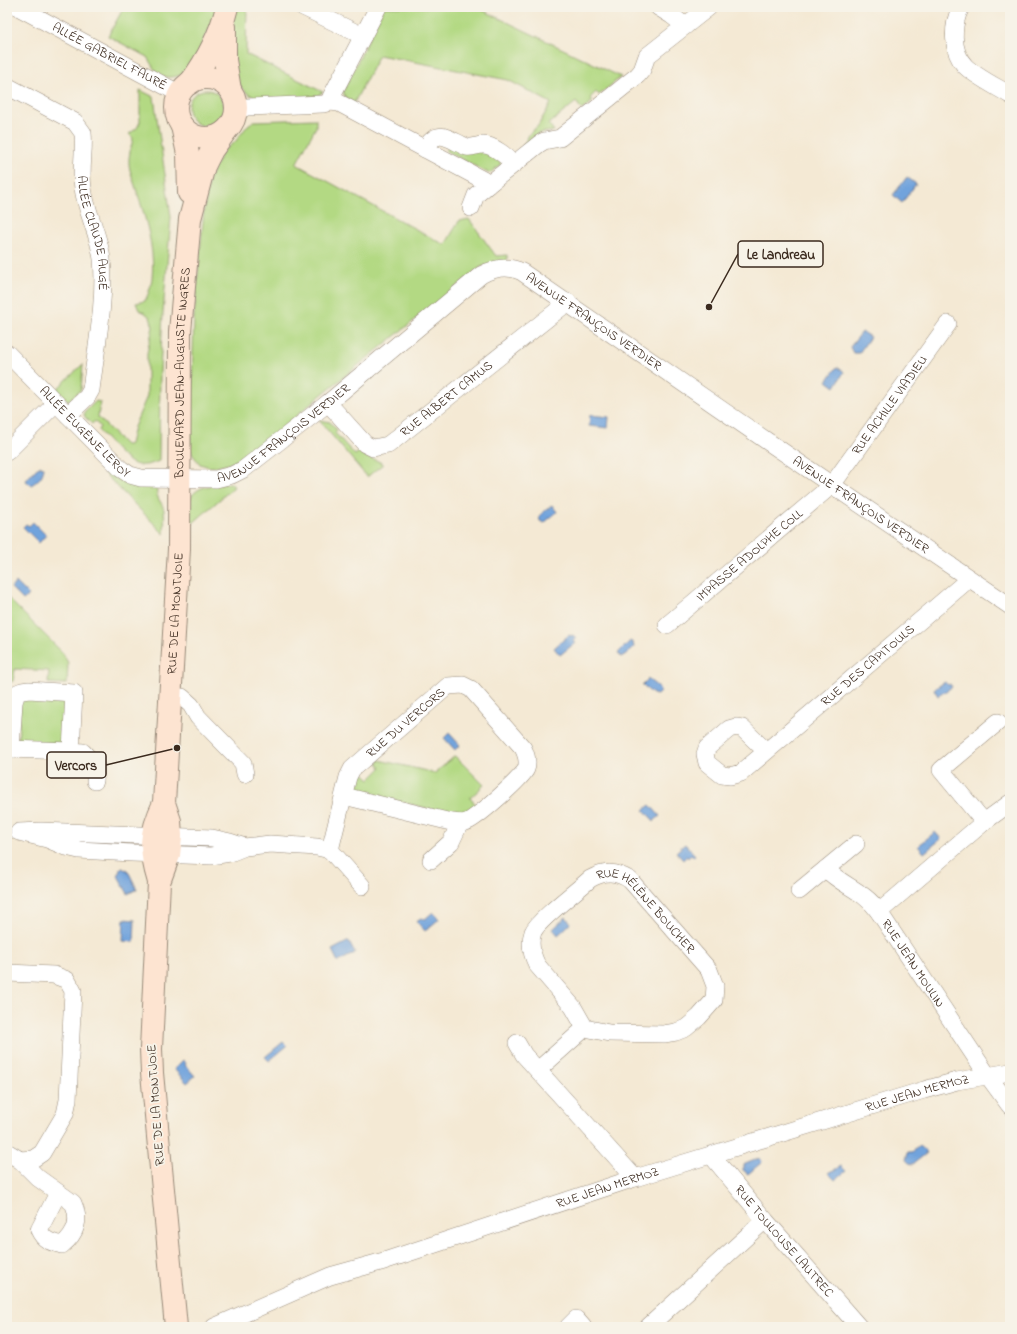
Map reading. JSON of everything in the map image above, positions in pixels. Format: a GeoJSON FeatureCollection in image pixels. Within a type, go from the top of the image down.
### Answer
{"type":"FeatureCollection","features":[{"type":"Feature","properties":{"kind":"main road"},"geometry":{"type":"LineString","coordinates":[[185,89],[204,78],[218,81],[230,90],[234,96],[236,111],[233,122],[225,132],[214,137],[201,138],[191,134],[182,126],[177,116],[176,105],[185,89],[201,68],[216,42],[226,9]]}},
{"type":"Feature","properties":{"kind":"main road"},"geometry":{"type":"LineString","coordinates":[[226,9],[224,44],[230,90]]}},
{"type":"Feature","properties":{"kind":"main road","name":"BOULEVARD JEAN-AUGUSTE INGRES"},"geometry":{"type":"LineString","coordinates":[[178,530],[180,332],[190,216],[188,160],[182,126]]}},
{"type":"Feature","properties":{"kind":"main road","name":"BOULEVARD JEAN-AUGUSTE INGRES"},"geometry":{"type":"LineString","coordinates":[[190,216],[204,166],[212,150],[225,132]]}},
{"type":"Feature","properties":{"kind":"main road","name":"RUE DE LA MONTJOIE"},"geometry":{"type":"LineString","coordinates":[[176,1327],[152,1073],[152,1041],[161,845],[170,821],[164,804],[176,697],[178,530]]}},
{"type":"Feature","properties":{"kind":"street","name":"ALLÉE GABRIEL FAURÉ"},"geometry":{"type":"LineString","coordinates":[[18,7],[185,89]]}},
{"type":"Feature","properties":{"kind":"street"},"geometry":{"type":"LineString","coordinates":[[303,7],[364,36]]}},
{"type":"Feature","properties":{"kind":"street"},"geometry":{"type":"LineString","coordinates":[[331,102],[331,97],[378,7]]}},
{"type":"Feature","properties":{"kind":"street"},"geometry":{"type":"LineString","coordinates":[[658,7],[671,14],[685,26]]}},
{"type":"Feature","properties":{"kind":"street"},"geometry":{"type":"LineString","coordinates":[[471,208],[476,195],[539,144],[544,141],[560,138],[638,75],[642,70],[647,56],[709,7]]}},
{"type":"Feature","properties":{"kind":"street"},"geometry":{"type":"LineString","coordinates":[[961,7],[955,24],[954,38],[960,60],[972,72],[1010,95]]}},
{"type":"Feature","properties":{"kind":"street","name":"ALLÉE CLAUDE AUGÉ"},"geometry":{"type":"LineString","coordinates":[[7,86],[75,122],[83,133],[83,187],[86,204],[100,245],[103,273],[102,292],[91,390],[87,397],[68,415]]}},
{"type":"Feature","properties":{"kind":"street"},"geometry":{"type":"LineString","coordinates":[[236,111],[248,107],[323,104],[331,102],[344,106],[483,180],[488,185]]}},
{"type":"Feature","properties":{"kind":"street"},"geometry":{"type":"LineString","coordinates":[[425,149],[431,140],[438,136],[444,136],[470,148],[486,145],[507,156],[514,164]]}},
{"type":"Feature","properties":{"kind":"street","name":"AVENUE FRANÇOIS VERDIER"},"geometry":{"type":"LineString","coordinates":[[178,478],[216,478],[238,472],[328,403],[485,273],[505,268],[519,270],[568,302],[969,580],[1010,606]]}},
{"type":"Feature","properties":{"kind":"street","name":"RUE ALBERT CAMUS"},"geometry":{"type":"LineString","coordinates":[[328,403],[365,444],[373,448],[388,445],[568,302]]}},
{"type":"Feature","properties":{"kind":"street","name":"RUE ACHILLE VIADIEU"},"geometry":{"type":"LineString","coordinates":[[832,485],[948,324]]}},
{"type":"Feature","properties":{"kind":"street","name":"ALLÉE EUGÈNE LEROY"},"geometry":{"type":"LineString","coordinates":[[7,353],[121,469],[130,475],[141,478],[178,478]]}},
{"type":"Feature","properties":{"kind":"street"},"geometry":{"type":"LineString","coordinates":[[7,452],[56,403]]}},
{"type":"Feature","properties":{"kind":"street","name":"IMPASSE ADOLPHE COLL"},"geometry":{"type":"LineString","coordinates":[[667,625],[832,485]]}},
{"type":"Feature","properties":{"kind":"street","name":"RUE DES CAPITOULS"},"geometry":{"type":"LineString","coordinates":[[766,751],[969,580]]}},
{"type":"Feature","properties":{"kind":"street","name":"RUE DU VERCORS"},"geometry":{"type":"LineString","coordinates":[[330,850],[348,777],[352,769],[444,688],[452,685],[463,685],[471,689],[523,748],[527,758],[526,768],[521,777],[475,817],[466,822],[460,823]]}},
{"type":"Feature","properties":{"kind":"street"},"geometry":{"type":"LineString","coordinates":[[71,751],[74,693],[29,690],[17,693],[15,697],[9,749],[83,752],[96,767],[95,781]]}},
{"type":"Feature","properties":{"kind":"street"},"geometry":{"type":"LineString","coordinates":[[176,697],[191,705],[198,717],[243,762],[245,774]]}},
{"type":"Feature","properties":{"kind":"street"},"geometry":{"type":"LineString","coordinates":[[984,822],[941,770],[998,722]]}},
{"type":"Feature","properties":{"kind":"street"},"geometry":{"type":"LineString","coordinates":[[344,796],[460,823],[451,842],[431,860]]}},
{"type":"Feature","properties":{"kind":"street","name":"RUE JEAN MOULIN"},"geometry":{"type":"LineString","coordinates":[[1010,803],[984,822],[879,912],[988,1076],[1010,1106]]}},
{"type":"Feature","properties":{"kind":"street"},"geometry":{"type":"LineString","coordinates":[[13,832],[41,831],[161,845],[211,856],[230,853],[245,847],[270,844],[316,847],[330,850],[362,886]]}},
{"type":"Feature","properties":{"kind":"street"},"geometry":{"type":"LineString","coordinates":[[799,891],[856,844]]}},
{"type":"Feature","properties":{"kind":"street"},"geometry":{"type":"LineString","coordinates":[[826,869],[832,875],[864,896],[879,912]]}},
{"type":"Feature","properties":{"kind":"street","name":"RUE HÉLÈNE BOUCHER"},"geometry":{"type":"LineString","coordinates":[[617,873],[630,880],[709,970],[715,986],[714,1000],[709,1007],[692,1023],[676,1032],[664,1034],[608,1033],[585,1028],[573,1007],[537,965],[533,958],[531,950],[533,934],[539,923],[590,879],[597,875],[617,873]]}},
{"type":"Feature","properties":{"kind":"street"},"geometry":{"type":"LineString","coordinates":[[7,973],[54,975],[67,980],[73,991],[68,1100],[65,1114],[42,1153],[33,1159],[13,1156]]}},
{"type":"Feature","properties":{"kind":"street"},"geometry":{"type":"LineString","coordinates":[[538,1070],[585,1028]]}},
{"type":"Feature","properties":{"kind":"street"},"geometry":{"type":"LineString","coordinates":[[517,1043],[524,1055],[635,1178]]}},
{"type":"Feature","properties":{"kind":"street","name":"RUE JEAN MERMOZ"},"geometry":{"type":"LineString","coordinates":[[214,1327],[330,1276],[384,1261],[635,1178],[924,1090],[957,1081],[1010,1072]]}},
{"type":"Feature","properties":{"kind":"street","name":"RUE TOULOUSE LAUTREC"},"geometry":{"type":"LineString","coordinates":[[711,1155],[765,1220],[859,1327]]}},
{"type":"Feature","properties":{"kind":"street"},"geometry":{"type":"LineString","coordinates":[[13,1156],[58,1193]]}},
{"type":"Feature","properties":{"kind":"street"},"geometry":{"type":"LineString","coordinates":[[648,1327],[765,1220]]}},
{"type":"Feature","properties":{"kind":"street"},"geometry":{"type":"LineString","coordinates":[[568,1327],[576,1319],[583,1327]]}},
{"type":"Feature","properties":{"kind":"green space"},"geometry":{"type":"Polygon","coordinates":[[[124,7],[219,7],[190,71],[182,75],[170,77],[158,75],[147,57],[108,36],[124,7]]]}},
{"type":"Feature","properties":{"kind":"green space"},"geometry":{"type":"Polygon","coordinates":[[[235,7],[247,7],[246,54],[323,92],[317,96],[259,100],[247,93],[237,83],[230,32],[235,7]]]}},
{"type":"Feature","properties":{"kind":"green space"},"geometry":{"type":"Polygon","coordinates":[[[384,7],[476,7],[621,77],[599,95],[596,92],[590,98],[593,101],[582,110],[576,102],[549,124],[554,131],[539,133],[523,146],[530,133],[538,126],[551,103],[508,80],[379,55],[354,103],[345,97],[343,92],[384,7]]]}},
{"type":"Feature","properties":{"kind":"green space"},"geometry":{"type":"Polygon","coordinates":[[[140,90],[154,97],[171,217],[160,372],[159,461],[138,465],[128,460],[111,445],[98,430],[100,427],[95,421],[92,424],[85,417],[84,413],[96,401],[100,402],[98,417],[125,445],[128,445],[130,444],[134,427],[147,396],[147,353],[153,327],[150,317],[139,310],[136,303],[145,301],[151,286],[153,270],[152,253],[145,218],[130,170],[129,162],[133,138],[129,134],[137,128],[140,122],[140,90]]]}},
{"type":"Feature","properties":{"kind":"green space"},"geometry":{"type":"Polygon","coordinates":[[[210,90],[219,95],[223,101],[223,115],[219,121],[210,126],[202,126],[193,121],[189,115],[188,104],[193,95],[199,91],[210,90]]]}},
{"type":"Feature","properties":{"kind":"green space"},"geometry":{"type":"Polygon","coordinates":[[[316,119],[316,127],[296,164],[445,245],[459,221],[469,219],[496,256],[507,255],[507,260],[481,267],[321,395],[255,451],[252,448],[237,460],[229,464],[209,467],[200,464],[192,454],[190,448],[194,317],[204,210],[210,176],[223,151],[235,142],[248,125],[254,121],[316,119]]]}},
{"type":"Feature","properties":{"kind":"green space"},"geometry":{"type":"Polygon","coordinates":[[[449,146],[478,150],[498,159],[501,164],[488,173],[446,151],[449,146]]]}},
{"type":"Feature","properties":{"kind":"green space"},"geometry":{"type":"Polygon","coordinates":[[[83,364],[81,390],[68,401],[57,389],[83,364]]]}},
{"type":"Feature","properties":{"kind":"green space"},"geometry":{"type":"Polygon","coordinates":[[[319,420],[330,422],[337,430],[335,433],[355,455],[359,452],[383,464],[367,477],[319,420]]]}},
{"type":"Feature","properties":{"kind":"green space"},"geometry":{"type":"Polygon","coordinates":[[[111,467],[157,489],[158,497],[164,510],[164,534],[104,473],[111,467]]]}},
{"type":"Feature","properties":{"kind":"green space"},"geometry":{"type":"Polygon","coordinates":[[[231,483],[234,487],[186,529],[189,500],[192,495],[207,486],[231,483]]]}},
{"type":"Feature","properties":{"kind":"green space"},"geometry":{"type":"Polygon","coordinates":[[[7,597],[63,653],[68,663],[67,684],[48,683],[49,671],[15,669],[13,681],[7,683],[7,597]]]}},
{"type":"Feature","properties":{"kind":"green space"},"geometry":{"type":"Polygon","coordinates":[[[23,698],[64,700],[66,703],[64,741],[62,743],[18,744],[20,703],[23,698]]]}},
{"type":"Feature","properties":{"kind":"green space"},"geometry":{"type":"Polygon","coordinates":[[[455,756],[484,785],[470,798],[477,806],[461,816],[362,793],[356,786],[356,776],[362,772],[370,779],[381,768],[375,759],[435,773],[455,756]]]}},
{"type":"Feature","properties":{"kind":"water"},"geometry":{"type":"Polygon","coordinates":[[[907,177],[916,184],[902,203],[893,195],[907,177]]]}},
{"type":"Feature","properties":{"kind":"water"},"geometry":{"type":"Polygon","coordinates":[[[862,332],[870,337],[859,353],[853,353],[850,347],[862,332]]]}},
{"type":"Feature","properties":{"kind":"water"},"geometry":{"type":"Polygon","coordinates":[[[837,367],[844,372],[835,387],[827,381],[837,367]]]}},
{"type":"Feature","properties":{"kind":"water"},"geometry":{"type":"Polygon","coordinates":[[[590,415],[609,417],[608,428],[589,426],[590,415]]]}},
{"type":"Feature","properties":{"kind":"water"},"geometry":{"type":"Polygon","coordinates":[[[41,466],[44,467],[41,476],[31,485],[26,481],[27,479],[36,469],[41,466]]]}},
{"type":"Feature","properties":{"kind":"water"},"geometry":{"type":"Polygon","coordinates":[[[552,505],[557,512],[544,523],[540,521],[539,516],[552,505]]]}},
{"type":"Feature","properties":{"kind":"water"},"geometry":{"type":"Polygon","coordinates":[[[33,522],[46,535],[39,543],[23,527],[26,524],[29,526],[33,522]]]}},
{"type":"Feature","properties":{"kind":"water"},"geometry":{"type":"Polygon","coordinates":[[[16,582],[29,595],[23,600],[11,588],[16,582]]]}},
{"type":"Feature","properties":{"kind":"water"},"geometry":{"type":"Polygon","coordinates":[[[569,635],[573,635],[576,638],[573,641],[575,643],[560,655],[554,648],[569,635]]]}},
{"type":"Feature","properties":{"kind":"water"},"geometry":{"type":"Polygon","coordinates":[[[630,641],[633,643],[634,647],[621,657],[618,653],[630,641]]]}},
{"type":"Feature","properties":{"kind":"water"},"geometry":{"type":"Polygon","coordinates":[[[648,679],[658,687],[660,692],[657,695],[653,694],[642,685],[648,679]]]}},
{"type":"Feature","properties":{"kind":"water"},"geometry":{"type":"Polygon","coordinates":[[[945,682],[948,685],[950,684],[952,687],[938,696],[934,689],[945,682]]]}},
{"type":"Feature","properties":{"kind":"water"},"geometry":{"type":"Polygon","coordinates":[[[449,733],[460,745],[455,750],[444,738],[449,733]]]}},
{"type":"Feature","properties":{"kind":"water"},"geometry":{"type":"Polygon","coordinates":[[[650,805],[660,816],[654,821],[644,810],[650,805]]]}},
{"type":"Feature","properties":{"kind":"water"},"geometry":{"type":"Polygon","coordinates":[[[935,832],[941,839],[924,853],[918,846],[935,832]]]}},
{"type":"Feature","properties":{"kind":"water"},"geometry":{"type":"Polygon","coordinates":[[[685,844],[695,855],[693,857],[691,855],[688,858],[687,856],[683,860],[676,852],[685,844]]]}},
{"type":"Feature","properties":{"kind":"water"},"geometry":{"type":"Polygon","coordinates":[[[123,868],[125,870],[127,869],[137,889],[128,894],[117,874],[119,873],[120,869],[123,868]]]}},
{"type":"Feature","properties":{"kind":"water"},"geometry":{"type":"Polygon","coordinates":[[[433,912],[439,919],[425,931],[416,921],[421,918],[425,919],[433,912]]]}},
{"type":"Feature","properties":{"kind":"water"},"geometry":{"type":"Polygon","coordinates":[[[566,917],[571,923],[558,935],[553,929],[566,917]]]}},
{"type":"Feature","properties":{"kind":"water"},"geometry":{"type":"Polygon","coordinates":[[[124,919],[135,920],[134,942],[123,941],[124,919]]]}},
{"type":"Feature","properties":{"kind":"water"},"geometry":{"type":"Polygon","coordinates":[[[349,941],[355,953],[338,962],[332,950],[349,941]]]}},
{"type":"Feature","properties":{"kind":"water"},"geometry":{"type":"Polygon","coordinates":[[[283,1042],[287,1046],[269,1061],[265,1057],[283,1042]]]}},
{"type":"Feature","properties":{"kind":"water"},"geometry":{"type":"Polygon","coordinates":[[[183,1060],[186,1063],[185,1065],[195,1076],[187,1083],[174,1069],[183,1060]]]}},
{"type":"Feature","properties":{"kind":"water"},"geometry":{"type":"Polygon","coordinates":[[[919,1146],[927,1153],[913,1164],[909,1163],[906,1160],[908,1152],[912,1152],[919,1146]]]}},
{"type":"Feature","properties":{"kind":"water"},"geometry":{"type":"Polygon","coordinates":[[[760,1158],[762,1162],[748,1174],[743,1170],[743,1165],[760,1158]]]}},
{"type":"Feature","properties":{"kind":"water"},"geometry":{"type":"Polygon","coordinates":[[[841,1166],[846,1171],[835,1180],[828,1173],[841,1166]]]}},
{"type":"Feature","properties":{"kind":"place","name":"Le Landreau"},"geometry":{"type":"Point","coordinates":[709,307]}},
{"type":"Feature","properties":{"kind":"place","name":"Vercors"},"geometry":{"type":"Point","coordinates":[177,748]}}]}
